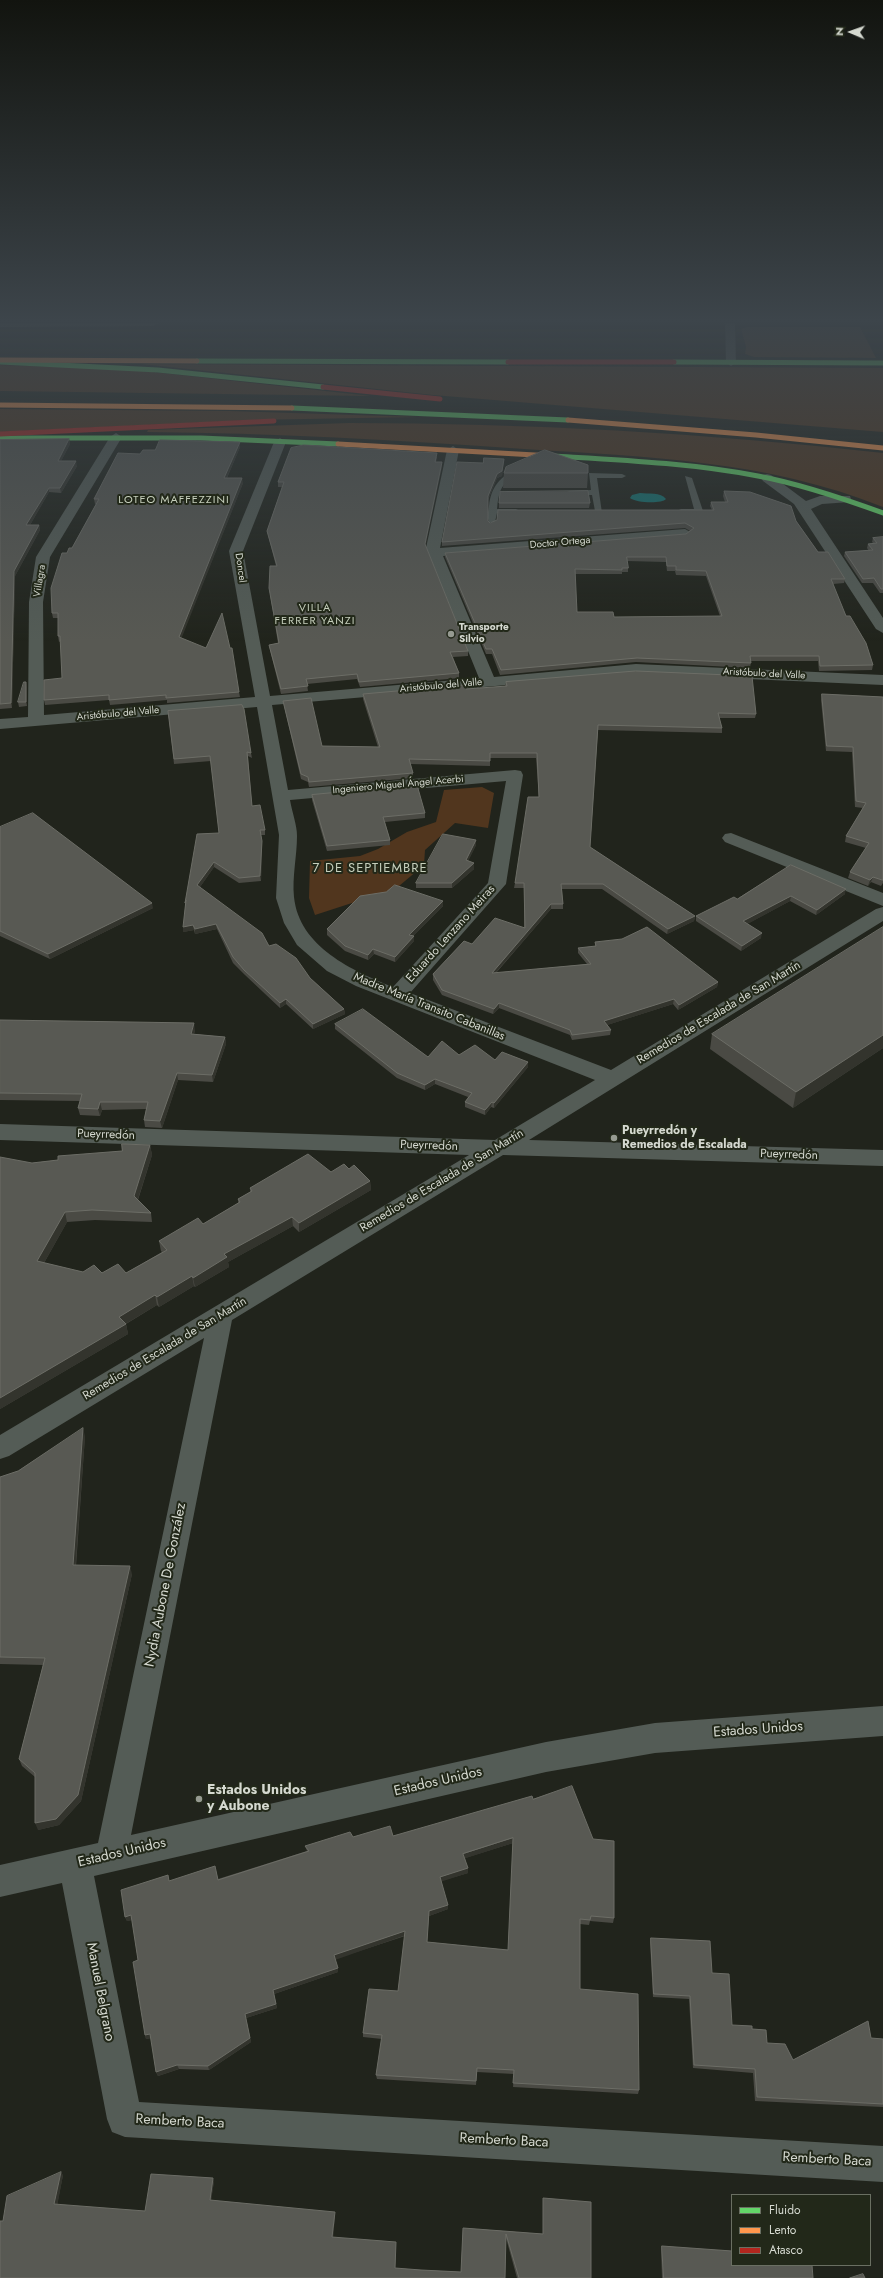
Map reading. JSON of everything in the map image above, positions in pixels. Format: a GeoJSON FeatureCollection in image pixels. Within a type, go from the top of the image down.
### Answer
{"type":"FeatureCollection","features":[{"type":"Feature","properties":{"kind":"main road"},"geometry":{"type":"LineString","coordinates":[[0,434],[102,429]]}},
{"type":"Feature","properties":{"kind":"main road"},"geometry":{"type":"LineString","coordinates":[[685,429],[883,448]]}},
{"type":"Feature","properties":{"kind":"main road"},"geometry":{"type":"LineString","coordinates":[[794,429],[834,433]]}},
{"type":"Feature","properties":{"kind":"main road"},"geometry":{"type":"LineString","coordinates":[[0,438],[116,437],[280,442],[454,450],[677,465],[768,478],[846,499],[883,514]]}},
{"type":"Feature","properties":{"kind":"street","name":"Villagra"},"geometry":{"type":"LineString","coordinates":[[36,721],[36,602],[43,558],[116,437]]}},
{"type":"Feature","properties":{"kind":"street","name":"Doncel"},"geometry":{"type":"LineString","coordinates":[[263,701],[236,551],[280,442]]}},
{"type":"Feature","properties":{"kind":"street"},"geometry":{"type":"LineString","coordinates":[[454,450],[433,548],[488,682]]}},
{"type":"Feature","properties":{"kind":"street"},"geometry":{"type":"LineString","coordinates":[[768,478],[791,493],[804,508],[883,629]]}},
{"type":"Feature","properties":{"kind":"street"},"geometry":{"type":"LineString","coordinates":[[804,508],[820,500],[846,499]]}},
{"type":"Feature","properties":{"kind":"street","name":"Doctor Ortega"},"geometry":{"type":"LineString","coordinates":[[435,553],[685,533]]}},
{"type":"Feature","properties":{"kind":"street","name":"Aristóbulo del Valle"},"geometry":{"type":"LineString","coordinates":[[0,724],[636,669],[883,680]]}},
{"type":"Feature","properties":{"kind":"street","name":"Madre María Transito Cabanillas"},"geometry":{"type":"LineString","coordinates":[[263,701],[288,835],[285,898],[293,923],[304,941],[334,966],[363,982],[613,1079]]}},
{"type":"Feature","properties":{"kind":"street","name":"Ingeniero Miguel Ángel Acerbi"},"geometry":{"type":"LineString","coordinates":[[281,796],[515,775]]}},
{"type":"Feature","properties":{"kind":"street","name":"Eduardo Lenzano Meiras"},"geometry":{"type":"LineString","coordinates":[[397,995],[497,884],[515,775]]}},
{"type":"Feature","properties":{"kind":"street"},"geometry":{"type":"LineString","coordinates":[[731,838],[883,900]]}},
{"type":"Feature","properties":{"kind":"street","name":"Remedios de Escalada de San Martín"},"geometry":{"type":"LineString","coordinates":[[0,1448],[613,1079],[883,913]]}},
{"type":"Feature","properties":{"kind":"street","name":"Pueyrredón"},"geometry":{"type":"LineString","coordinates":[[0,1132],[883,1158]]}},
{"type":"Feature","properties":{"kind":"street","name":"Nydia Aubone De González"},"geometry":{"type":"LineString","coordinates":[[111,1856],[221,1314]]}},
{"type":"Feature","properties":{"kind":"street","name":"Estados Unidos"},"geometry":{"type":"LineString","coordinates":[[0,1881],[546,1757],[655,1738],[883,1721]]}},
{"type":"Feature","properties":{"kind":"street","name":"Manuel Belgrano"},"geometry":{"type":"LineString","coordinates":[[75,1864],[125,2119]]}},
{"type":"Feature","properties":{"kind":"street","name":"Remberto Baca"},"geometry":{"type":"LineString","coordinates":[[125,2119],[883,2164]]}},
{"type":"Feature","properties":{"kind":"lane"},"geometry":{"type":"LineString","coordinates":[[492,524],[493,511],[499,493],[500,481],[531,465],[555,456]]}},
{"type":"Feature","properties":{"kind":"lane"},"geometry":{"type":"LineString","coordinates":[[599,511],[592,475],[622,476]]}},
{"type":"Feature","properties":{"kind":"lane"},"geometry":{"type":"LineString","coordinates":[[668,511],[699,510],[688,478]]}},
{"type":"Feature","properties":{"kind":"lane"},"geometry":{"type":"LineString","coordinates":[[557,493],[595,492]]}},
{"type":"Feature","properties":{"kind":"lane"},"geometry":{"type":"LineString","coordinates":[[493,511],[523,511]]}},
{"type":"Feature","properties":{"kind":"shaded area"},"geometry":{"type":"Polygon","coordinates":[[[0,429],[56,429],[0,432],[0,429]]]}},
{"type":"Feature","properties":{"kind":"shaded area"},"geometry":{"type":"Polygon","coordinates":[[[601,429],[817,446],[883,453],[883,507],[839,491],[795,479],[706,463],[661,458],[382,440],[288,435],[147,432],[148,430],[601,429]]]}},
{"type":"Feature","properties":{"kind":"shaded area"},"geometry":{"type":"Polygon","coordinates":[[[850,429],[883,429],[883,432],[850,429]]]}},
{"type":"Feature","properties":{"kind":"shaded area"},"geometry":{"type":"Polygon","coordinates":[[[482,787],[494,793],[488,828],[455,823],[425,850],[424,865],[386,897],[352,903],[315,915],[309,898],[310,861],[360,856],[378,849],[407,832],[436,822],[444,790],[482,787]]]}},
{"type":"Feature","properties":{"kind":"water"},"geometry":{"type":"Polygon","coordinates":[[[640,493],[658,494],[666,499],[660,502],[649,502],[633,500],[630,498],[632,495],[640,493]]]}},
{"type":"Feature","properties":{"kind":"building"},"geometry":{"type":"Polygon","coordinates":[[[69,439],[58,461],[76,461],[60,488],[49,488],[26,525],[39,525],[14,571],[11,703],[0,704],[0,440],[69,439]]]}},
{"type":"Feature","properties":{"kind":"building"},"geometry":{"type":"Polygon","coordinates":[[[160,440],[240,442],[224,478],[242,478],[179,637],[206,648],[222,613],[230,648],[232,648],[239,692],[166,698],[166,695],[109,700],[109,695],[44,700],[44,680],[62,678],[60,636],[58,636],[58,613],[52,613],[51,588],[62,553],[67,553],[69,548],[72,548],[99,499],[94,499],[118,453],[140,454],[143,450],[155,450],[160,440]]]}},
{"type":"Feature","properties":{"kind":"building"},"geometry":{"type":"Polygon","coordinates":[[[304,445],[437,453],[435,462],[442,462],[425,544],[468,651],[450,652],[459,673],[359,682],[357,674],[306,679],[308,686],[281,689],[269,645],[279,643],[269,588],[270,566],[277,566],[267,531],[284,482],[278,482],[291,448],[304,445]]]}},
{"type":"Feature","properties":{"kind":"building"},"geometry":{"type":"Polygon","coordinates":[[[545,450],[588,465],[588,473],[504,473],[506,467],[545,450]]]}},
{"type":"Feature","properties":{"kind":"building"},"geometry":{"type":"Polygon","coordinates":[[[484,458],[504,459],[502,471],[497,474],[488,496],[488,521],[490,523],[497,520],[498,510],[714,510],[711,502],[728,502],[724,491],[750,492],[791,506],[796,521],[818,552],[828,552],[845,579],[831,579],[846,616],[850,616],[866,643],[873,665],[820,666],[819,656],[750,656],[751,663],[637,658],[501,670],[492,649],[486,649],[445,553],[686,534],[694,528],[685,523],[442,542],[457,462],[483,463],[484,458]],[[627,557],[628,568],[622,568],[622,570],[575,569],[577,612],[613,612],[614,617],[722,616],[706,571],[676,570],[676,566],[667,566],[666,557],[627,557]]]}},
{"type":"Feature","properties":{"kind":"building"},"geometry":{"type":"Polygon","coordinates":[[[588,491],[590,503],[499,503],[500,492],[588,491]]]}},
{"type":"Feature","properties":{"kind":"building"},"geometry":{"type":"Polygon","coordinates":[[[883,537],[883,589],[881,589],[874,578],[863,579],[845,552],[873,550],[868,544],[877,543],[873,538],[883,537]]]}},
{"type":"Feature","properties":{"kind":"building"},"geometry":{"type":"Polygon","coordinates":[[[636,671],[752,676],[756,714],[718,713],[722,728],[598,725],[590,847],[695,916],[668,929],[603,884],[561,884],[563,904],[551,904],[492,973],[591,964],[578,948],[596,946],[595,942],[622,939],[647,927],[718,982],[679,1005],[674,999],[604,1021],[611,1030],[572,1035],[570,1030],[499,1003],[494,1009],[442,990],[433,974],[464,941],[472,944],[495,918],[525,928],[524,883],[515,883],[528,797],[539,797],[537,753],[490,753],[490,761],[409,759],[413,773],[309,782],[308,777],[301,774],[283,701],[311,698],[322,746],[380,747],[363,694],[464,685],[466,689],[507,686],[506,682],[636,671]]]}},
{"type":"Feature","properties":{"kind":"building"},"geometry":{"type":"Polygon","coordinates":[[[24,682],[26,682],[26,702],[18,702],[24,682]]]}},
{"type":"Feature","properties":{"kind":"building"},"geometry":{"type":"Polygon","coordinates":[[[822,694],[883,697],[883,880],[873,877],[870,880],[850,872],[869,843],[846,836],[866,803],[856,801],[853,747],[827,746],[822,694]]]}},
{"type":"Feature","properties":{"kind":"building"},"geometry":{"type":"Polygon","coordinates":[[[242,705],[244,709],[251,753],[247,752],[252,806],[260,805],[265,830],[260,830],[262,841],[260,876],[239,878],[214,862],[197,885],[262,933],[269,946],[276,944],[296,958],[310,978],[344,1009],[313,1024],[286,999],[280,1003],[244,970],[233,957],[216,924],[195,929],[193,925],[183,927],[186,900],[185,903],[197,834],[219,833],[210,756],[174,759],[168,711],[242,705]]]}},
{"type":"Feature","properties":{"kind":"building"},"geometry":{"type":"Polygon","coordinates":[[[417,785],[425,813],[383,817],[390,840],[327,846],[312,795],[417,785]]]}},
{"type":"Feature","properties":{"kind":"building"},"geometry":{"type":"Polygon","coordinates":[[[33,813],[152,903],[48,954],[0,931],[0,827],[33,813]]]}},
{"type":"Feature","properties":{"kind":"building"},"geometry":{"type":"Polygon","coordinates":[[[443,834],[476,840],[466,860],[474,863],[452,883],[416,883],[443,834]]]}},
{"type":"Feature","properties":{"kind":"building"},"geometry":{"type":"Polygon","coordinates":[[[791,865],[846,889],[817,910],[791,896],[743,921],[762,933],[742,946],[696,916],[734,897],[737,899],[791,865]]]}},
{"type":"Feature","properties":{"kind":"building"},"geometry":{"type":"Polygon","coordinates":[[[395,885],[443,901],[409,935],[414,936],[395,957],[373,949],[368,955],[345,946],[327,929],[360,896],[386,892],[395,885]]]}},
{"type":"Feature","properties":{"kind":"building"},"geometry":{"type":"Polygon","coordinates":[[[883,927],[883,1035],[796,1092],[712,1034],[883,927]]]}},
{"type":"Feature","properties":{"kind":"building"},"geometry":{"type":"Polygon","coordinates":[[[363,1009],[428,1057],[442,1041],[459,1055],[475,1045],[495,1060],[502,1052],[528,1062],[494,1103],[492,1102],[485,1110],[465,1102],[472,1093],[435,1079],[425,1085],[397,1073],[335,1024],[363,1009]]]}},
{"type":"Feature","properties":{"kind":"building"},"geometry":{"type":"Polygon","coordinates":[[[0,1020],[194,1023],[191,1034],[225,1037],[212,1075],[177,1073],[160,1121],[144,1120],[148,1102],[100,1102],[98,1109],[78,1108],[82,1094],[0,1093],[0,1020]]]}},
{"type":"Feature","properties":{"kind":"building"},"geometry":{"type":"Polygon","coordinates":[[[122,1144],[150,1145],[134,1196],[151,1213],[92,1210],[65,1212],[37,1261],[83,1272],[94,1265],[102,1273],[118,1264],[126,1273],[167,1250],[159,1241],[198,1218],[203,1224],[240,1202],[238,1199],[252,1191],[250,1188],[308,1154],[331,1172],[344,1164],[349,1169],[354,1165],[370,1181],[299,1223],[292,1217],[224,1254],[227,1257],[193,1278],[192,1276],[157,1297],[155,1295],[119,1317],[126,1324],[0,1398],[0,1157],[32,1163],[58,1160],[58,1156],[122,1151],[122,1144]]]}},
{"type":"Feature","properties":{"kind":"building"},"geometry":{"type":"Polygon","coordinates":[[[83,1428],[73,1565],[130,1566],[78,1795],[56,1819],[35,1823],[35,1773],[19,1759],[45,1658],[0,1657],[0,1477],[18,1471],[83,1428]]]}},
{"type":"Feature","properties":{"kind":"building"},"geometry":{"type":"Polygon","coordinates":[[[572,1786],[593,1839],[614,1841],[614,1918],[591,1916],[590,1920],[580,1919],[580,1989],[638,1994],[639,2090],[513,2083],[514,2070],[477,2068],[476,2081],[376,2075],[382,2035],[363,2033],[369,1989],[398,1991],[405,1931],[334,1955],[338,1968],[273,1990],[276,2004],[245,2014],[250,2038],[208,2066],[177,2065],[156,2072],[150,2034],[145,2035],[133,1962],[138,1960],[131,1915],[125,1917],[121,1890],[168,1875],[169,1881],[215,1866],[218,1880],[309,1851],[305,1846],[350,1832],[353,1837],[390,1826],[393,1836],[532,1796],[533,1799],[572,1786]],[[513,1838],[463,1854],[468,1868],[440,1877],[448,1905],[429,1911],[427,1942],[508,1950],[513,1838]]]}},
{"type":"Feature","properties":{"kind":"building"},"geometry":{"type":"Polygon","coordinates":[[[651,1938],[710,1941],[712,1973],[729,1974],[732,2025],[752,2026],[752,2029],[766,2030],[767,2043],[785,2044],[793,2060],[868,2021],[871,2038],[883,2039],[883,2104],[757,2097],[755,2069],[694,2065],[690,1996],[654,1994],[651,1938]]]}},
{"type":"Feature","properties":{"kind":"building"},"geometry":{"type":"Polygon","coordinates":[[[61,2172],[54,2204],[145,2211],[151,2174],[213,2178],[210,2200],[335,2212],[332,2237],[396,2242],[395,2268],[421,2270],[461,2272],[463,2228],[543,2234],[543,2198],[591,2202],[591,2278],[519,2278],[506,2234],[505,2278],[0,2278],[0,2221],[3,2221],[7,2196],[61,2172]]]}},
{"type":"Feature","properties":{"kind":"building"},"geometry":{"type":"Polygon","coordinates":[[[662,2246],[731,2251],[731,2266],[812,2266],[813,2278],[664,2278],[662,2246]]]}},
{"type":"Feature","properties":{"kind":"building"},"geometry":{"type":"Polygon","coordinates":[[[863,2274],[865,2278],[850,2278],[863,2274]]]}},
{"type":"Feature","properties":{"kind":"traffic: fast"},"geometry":{"type":"LineString","coordinates":[[0,438],[201,438],[338,444]]}},
{"type":"Feature","properties":{"kind":"traffic: fast"},"geometry":{"type":"LineString","coordinates":[[553,456],[670,464],[758,476],[812,489],[883,513]]}},
{"type":"Feature","properties":{"kind":"traffic: slow"},"geometry":{"type":"LineString","coordinates":[[685,429],[883,448]]}},
{"type":"Feature","properties":{"kind":"traffic: slow"},"geometry":{"type":"LineString","coordinates":[[338,444],[553,456]]}},
{"type":"Feature","properties":{"kind":"traffic: jam"},"geometry":{"type":"LineString","coordinates":[[0,434],[99,429]]}},
{"type":"Feature","properties":{"kind":"place","name":"Transporte Silvio"},"geometry":{"type":"Point","coordinates":[451,634]}},
{"type":"Feature","properties":{"kind":"place","name":"Pueyrredón y Remedios de Escalada"},"geometry":{"type":"Point","coordinates":[614,1138]}},
{"type":"Feature","properties":{"kind":"place","name":"Estados Unidos y Aubone"},"geometry":{"type":"Point","coordinates":[199,1799]}},
{"type":"Feature","properties":{"kind":"district","name":"LOTEO MAFFEZZINI"},"geometry":{"type":"Point","coordinates":[174,500]}},
{"type":"Feature","properties":{"kind":"district","name":"VILLA FERRER YANZI"},"geometry":{"type":"Point","coordinates":[315,614]}},
{"type":"Feature","properties":{"kind":"district","name":"7 DE SEPTIEMBRE"},"geometry":{"type":"Point","coordinates":[370,869]}}]}
